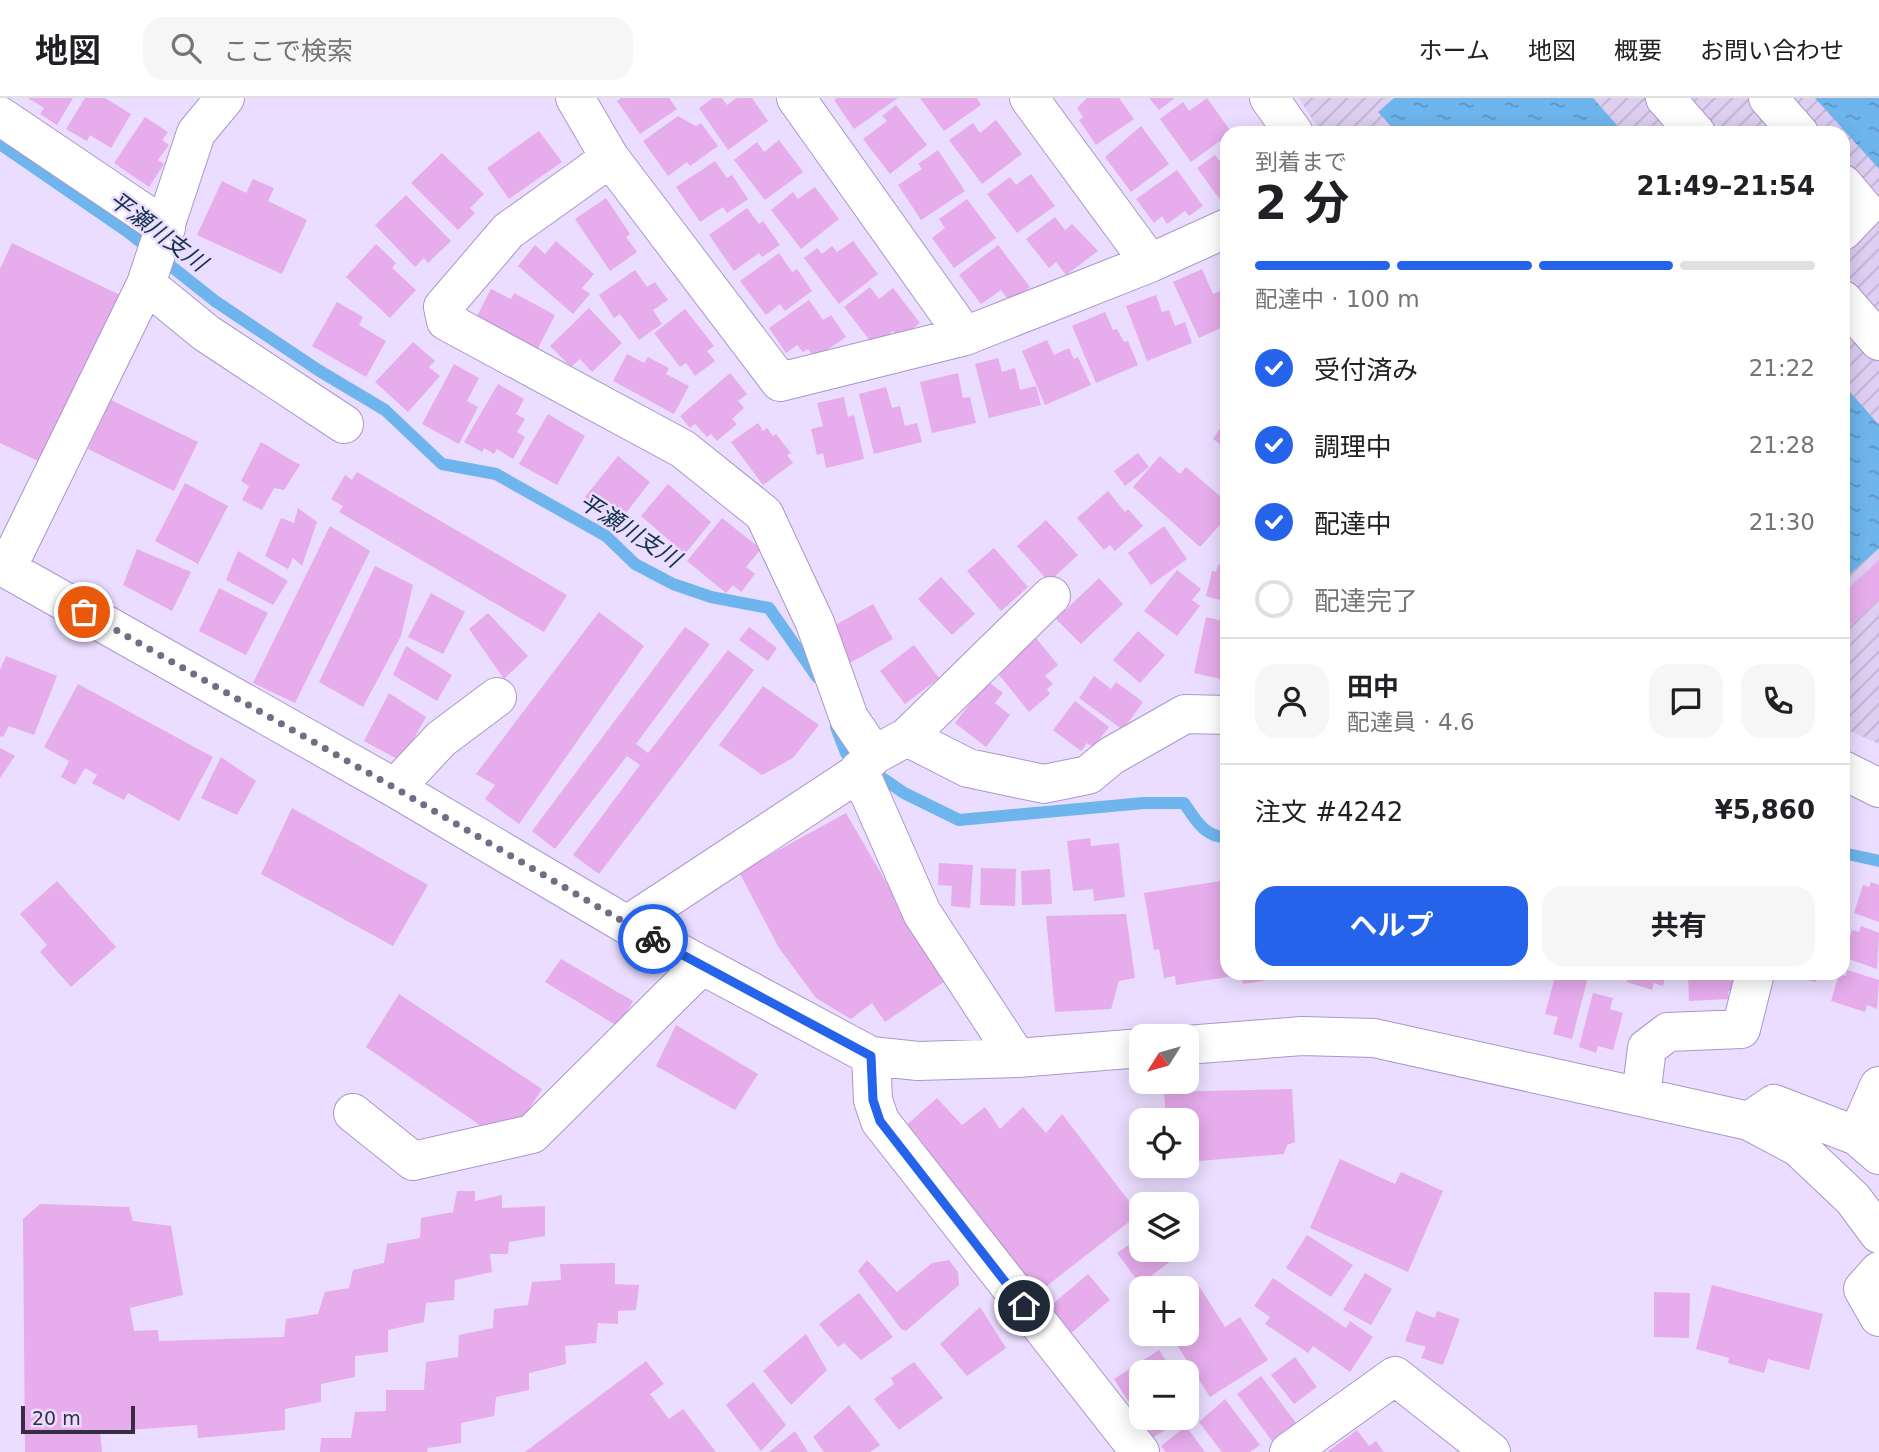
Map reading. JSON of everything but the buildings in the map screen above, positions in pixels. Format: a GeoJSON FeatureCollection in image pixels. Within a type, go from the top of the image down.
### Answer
{"type":"FeatureCollection","features":[{"type":"Feature","properties":{"kind":"street"},"geometry":{"type":"LineString","coordinates":[[225,98],[196,132],[156,256],[6,568],[395,788],[627,925],[871,1056],[918,1061],[1017,1058],[1129,1049]]}},
{"type":"Feature","properties":{"kind":"street"},"geometry":{"type":"LineString","coordinates":[[575,98],[610,158],[780,382],[965,336],[1150,263],[1220,231]]}},
{"type":"Feature","properties":{"kind":"street"},"geometry":{"type":"LineString","coordinates":[[796,98],[965,336]]}},
{"type":"Feature","properties":{"kind":"street"},"geometry":{"type":"LineString","coordinates":[[1029,98],[1150,263]]}},
{"type":"Feature","properties":{"kind":"street"},"geometry":{"type":"LineString","coordinates":[[1269,98],[1289,126]]}},
{"type":"Feature","properties":{"kind":"street"},"geometry":{"type":"LineString","coordinates":[[1665,98],[1690,126]]}},
{"type":"Feature","properties":{"kind":"street"},"geometry":{"type":"LineString","coordinates":[[1768,98],[1792,126]]}},
{"type":"Feature","properties":{"kind":"street"},"geometry":{"type":"LineString","coordinates":[[0,116],[156,256],[206,333],[344,424]]}},
{"type":"Feature","properties":{"kind":"street"},"geometry":{"type":"LineString","coordinates":[[610,158],[508,231],[443,307],[446,321],[683,449],[764,514],[815,623],[922,913],[1017,1058]]}},
{"type":"Feature","properties":{"kind":"street"},"geometry":{"type":"LineString","coordinates":[[1850,192],[1864,209],[1850,223]]}},
{"type":"Feature","properties":{"kind":"street"},"geometry":{"type":"LineString","coordinates":[[1850,308],[1879,341]]}},
{"type":"Feature","properties":{"kind":"street"},"geometry":{"type":"LineString","coordinates":[[627,925],[907,737],[1051,596]]}},
{"type":"Feature","properties":{"kind":"street"},"geometry":{"type":"LineString","coordinates":[[395,788],[441,739],[497,697]]}},
{"type":"Feature","properties":{"kind":"street"},"geometry":{"type":"LineString","coordinates":[[907,737],[968,768],[1044,784],[1088,775],[1111,756],[1185,714],[1220,715]]}},
{"type":"Feature","properties":{"kind":"street"},"geometry":{"type":"LineString","coordinates":[[1850,774],[1879,789]]}},
{"type":"Feature","properties":{"kind":"street"},"geometry":{"type":"LineString","coordinates":[[352,1113],[413,1161],[532,1133],[701,966]]}},
{"type":"Feature","properties":{"kind":"street"},"geometry":{"type":"LineString","coordinates":[[1642,1096],[1647,1048],[1668,1032],[1741,1029],[1753,980]]}},
{"type":"Feature","properties":{"kind":"street"},"geometry":{"type":"LineString","coordinates":[[1199,1044],[1303,1036],[1374,1038],[1749,1121],[1798,1147],[1853,1199],[1879,1234]]}},
{"type":"Feature","properties":{"kind":"street"},"geometry":{"type":"LineString","coordinates":[[871,1056],[873,1100],[880,1121],[1140,1452]]}},
{"type":"Feature","properties":{"kind":"street"},"geometry":{"type":"LineString","coordinates":[[1749,1121],[1774,1104],[1868,1146],[1879,1086]]}},
{"type":"Feature","properties":{"kind":"street"},"geometry":{"type":"LineString","coordinates":[[1879,1271],[1863,1289],[1879,1317]]}},
{"type":"Feature","properties":{"kind":"street"},"geometry":{"type":"LineString","coordinates":[[1289,1452],[1395,1376],[1491,1452]]}},
{"type":"Feature","properties":{"kind":"shaded area"},"geometry":{"type":"Polygon","coordinates":[[[1299,98],[1879,98],[1879,744],[1850,731],[1850,126],[1317,126],[1299,98]]]}},
{"type":"Feature","properties":{"kind":"water"},"geometry":{"type":"Polygon","coordinates":[[[1394,98],[1593,98],[1618,126],[1391,126],[1378,112],[1394,98]]]}},
{"type":"Feature","properties":{"kind":"water"},"geometry":{"type":"Polygon","coordinates":[[[1815,98],[1879,98],[1879,169],[1850,137],[1850,126],[1840,126],[1815,98]]]}},
{"type":"Feature","properties":{"kind":"water"},"geometry":{"type":"Polygon","coordinates":[[[1850,392],[1879,425],[1879,548],[1850,574],[1850,392]]]}},
{"type":"Feature","properties":{"kind":"waterway","name":"平瀬川支川"},"geometry":{"type":"LineString","coordinates":[[0,144],[128,232],[215,301],[318,370],[385,410],[442,464],[496,474],[606,536],[635,564],[673,584],[711,597],[769,608],[817,677]]}},
{"type":"Feature","properties":{"kind":"waterway","name":"平瀬川支川"},"geometry":{"type":"LineString","coordinates":[[836,727],[846,753],[904,793],[959,820],[1144,803],[1184,803],[1207,831],[1220,836]]}},
{"type":"Feature","properties":{"kind":"waterway","name":"平瀬川支川"},"geometry":{"type":"LineString","coordinates":[[1850,855],[1879,861]]}},
{"type":"Feature","properties":{"kind":"way so far"},"geometry":{"type":"LineString","coordinates":[[84,612],[395,788],[653,939]]}},
{"type":"Feature","properties":{"kind":"route"},"geometry":{"type":"LineString","coordinates":[[653,939],[871,1056],[873,1100],[880,1121],[1024,1306]]}}]}
